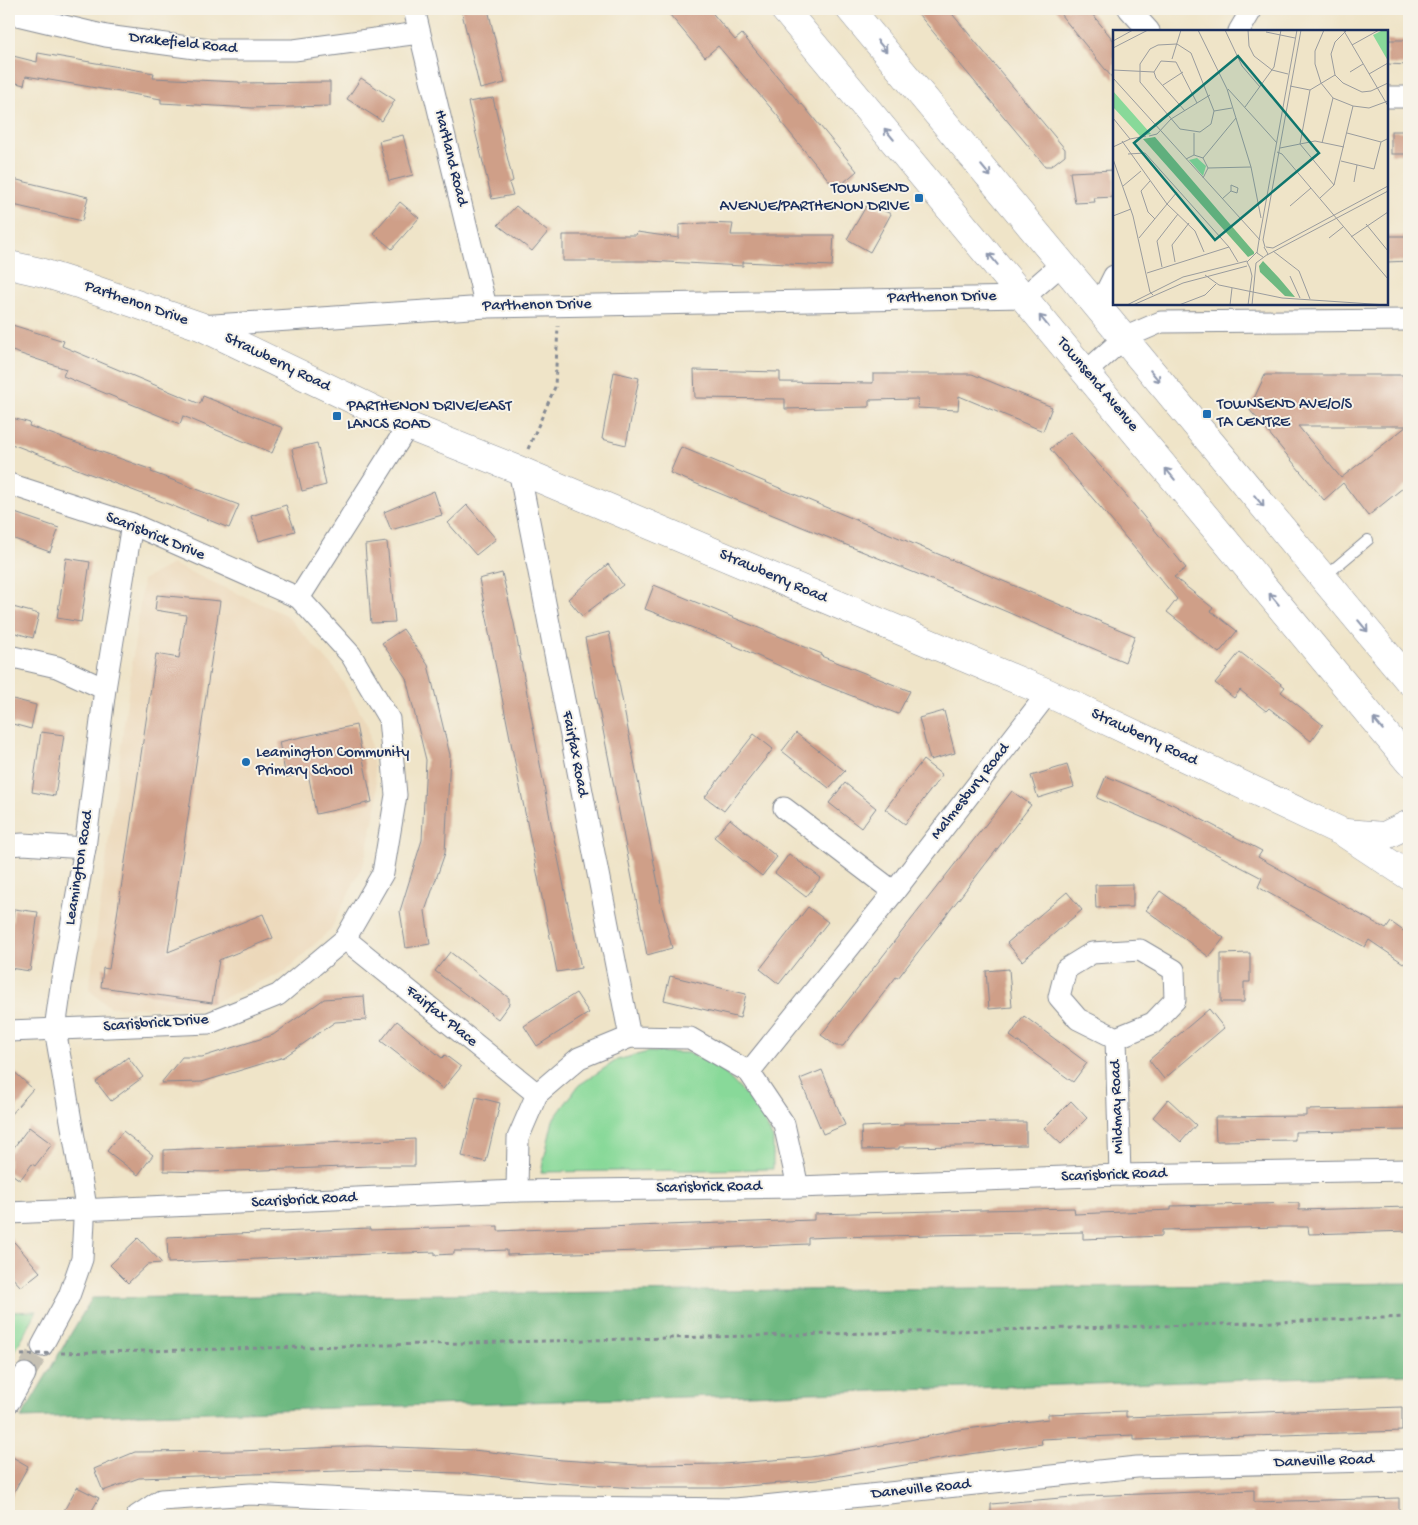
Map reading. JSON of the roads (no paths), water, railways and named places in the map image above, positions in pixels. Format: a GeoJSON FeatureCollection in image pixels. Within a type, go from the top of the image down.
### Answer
{"type":"FeatureCollection","features":[{"type":"Feature","properties":{"kind":"main road","name":"Townsend Avenue"},"geometry":{"type":"LineString","coordinates":[[784,9],[1409,762]]}},
{"type":"Feature","properties":{"kind":"main road"},"geometry":{"type":"LineString","coordinates":[[850,9],[1409,681]]}},
{"type":"Feature","properties":{"kind":"main road","name":"Parthenon Drive"},"geometry":{"type":"LineString","coordinates":[[9,265],[40,272],[81,285],[200,326]]}},
{"type":"Feature","properties":{"kind":"main road","name":"Strawberry Road"},"geometry":{"type":"LineString","coordinates":[[200,326],[408,426],[519,470],[1048,693],[1344,833],[1409,876]]}},
{"type":"Feature","properties":{"kind":"main road","name":"Strawberry Road"},"geometry":{"type":"LineString","coordinates":[[1344,833],[1384,836],[1409,824]]}},
{"type":"Feature","properties":{"kind":"street","name":"Hartland Road"},"geometry":{"type":"LineString","coordinates":[[414,9],[486,307]]}},
{"type":"Feature","properties":{"kind":"street"},"geometry":{"type":"LineString","coordinates":[[1129,9],[1148,30]]}},
{"type":"Feature","properties":{"kind":"street"},"geometry":{"type":"LineString","coordinates":[[1240,30],[1252,9]]}},
{"type":"Feature","properties":{"kind":"street","name":"Drakefield Road"},"geometry":{"type":"LineString","coordinates":[[9,13],[106,36],[210,50],[294,50],[419,33]]}},
{"type":"Feature","properties":{"kind":"street"},"geometry":{"type":"LineString","coordinates":[[1388,97],[1409,97]]}},
{"type":"Feature","properties":{"kind":"street"},"geometry":{"type":"LineString","coordinates":[[1024,297],[1063,263]]}},
{"type":"Feature","properties":{"kind":"street"},"geometry":{"type":"LineString","coordinates":[[1099,306],[1113,278]]}},
{"type":"Feature","properties":{"kind":"street","name":"Parthenon Drive"},"geometry":{"type":"LineString","coordinates":[[200,326],[486,307],[1024,297]]}},
{"type":"Feature","properties":{"kind":"street"},"geometry":{"type":"LineString","coordinates":[[1086,372],[1124,338],[1161,322],[1409,320]]}},
{"type":"Feature","properties":{"kind":"street"},"geometry":{"type":"LineString","coordinates":[[299,598],[408,426]]}},
{"type":"Feature","properties":{"kind":"street","name":"Fairfax Road"},"geometry":{"type":"LineString","coordinates":[[519,470],[630,1037]]}},
{"type":"Feature","properties":{"kind":"street","name":"Scarisbrick Drive"},"geometry":{"type":"LineString","coordinates":[[9,484],[132,524],[299,598],[351,655],[389,719],[396,795],[383,873],[346,940],[278,996],[209,1023],[9,1031]]}},
{"type":"Feature","properties":{"kind":"street","name":"Leamington Road"},"geometry":{"type":"LineString","coordinates":[[47,1350],[82,1259],[86,1211],[85,1201],[55,1029],[85,848],[105,689],[132,524]]}},
{"type":"Feature","properties":{"kind":"street"},"geometry":{"type":"LineString","coordinates":[[9,656],[56,667],[105,689]]}},
{"type":"Feature","properties":{"kind":"street","name":"Malmesbury Road"},"geometry":{"type":"LineString","coordinates":[[749,1072],[894,892],[1048,693]]}},
{"type":"Feature","properties":{"kind":"street"},"geometry":{"type":"LineString","coordinates":[[784,808],[894,892]]}},
{"type":"Feature","properties":{"kind":"street"},"geometry":{"type":"LineString","coordinates":[[9,845],[23,844],[85,848]]}},
{"type":"Feature","properties":{"kind":"street","name":"Fairfax Place"},"geometry":{"type":"LineString","coordinates":[[346,940],[537,1094]]}},
{"type":"Feature","properties":{"kind":"street","name":"Mildmay Road"},"geometry":{"type":"LineString","coordinates":[[1140,950],[1174,970],[1175,1000],[1153,1024],[1116,1038],[1078,1019],[1059,997],[1066,969],[1092,953],[1140,950]]}},
{"type":"Feature","properties":{"kind":"street"},"geometry":{"type":"LineString","coordinates":[[517,1191],[518,1138],[537,1094],[579,1058],[630,1037],[690,1038],[749,1072],[784,1124],[798,1187]]}},
{"type":"Feature","properties":{"kind":"street","name":"Mildmay Road"},"geometry":{"type":"LineString","coordinates":[[1116,1038],[1120,1175]]}},
{"type":"Feature","properties":{"kind":"street","name":"Scarisbrick Road"},"geometry":{"type":"LineString","coordinates":[[9,1213],[517,1191],[798,1187],[1120,1175],[1409,1170]]}},
{"type":"Feature","properties":{"kind":"street"},"geometry":{"type":"LineString","coordinates":[[9,1402],[23,1364]]}},
{"type":"Feature","properties":{"kind":"street","name":"Daneville Road"},"geometry":{"type":"LineString","coordinates":[[138,1516],[161,1500],[251,1494],[482,1506],[736,1512],[1137,1467],[1409,1460]]}},
{"type":"Feature","properties":{"kind":"lane"},"geometry":{"type":"LineString","coordinates":[[1323,578],[1368,540]]}},
{"type":"Feature","properties":{"kind":"tunnel"},"geometry":{"type":"LineString","coordinates":[[25,1374],[42,1346]]}},
{"type":"Feature","properties":{"kind":"place","name":"TOWNSEND AVENUE/PARTHENON DRIVE"},"geometry":{"type":"Point","coordinates":[919,198]}},
{"type":"Feature","properties":{"kind":"place","name":"TOWNSEND AVE/O/S TA CENTRE"},"geometry":{"type":"Point","coordinates":[1207,414]}},
{"type":"Feature","properties":{"kind":"place","name":"PARTHENON DRIVE/EAST LANCS ROAD"},"geometry":{"type":"Point","coordinates":[337,416]}},
{"type":"Feature","properties":{"kind":"place","name":"Leamington Community Primary School"},"geometry":{"type":"Point","coordinates":[246,762]}}]}
